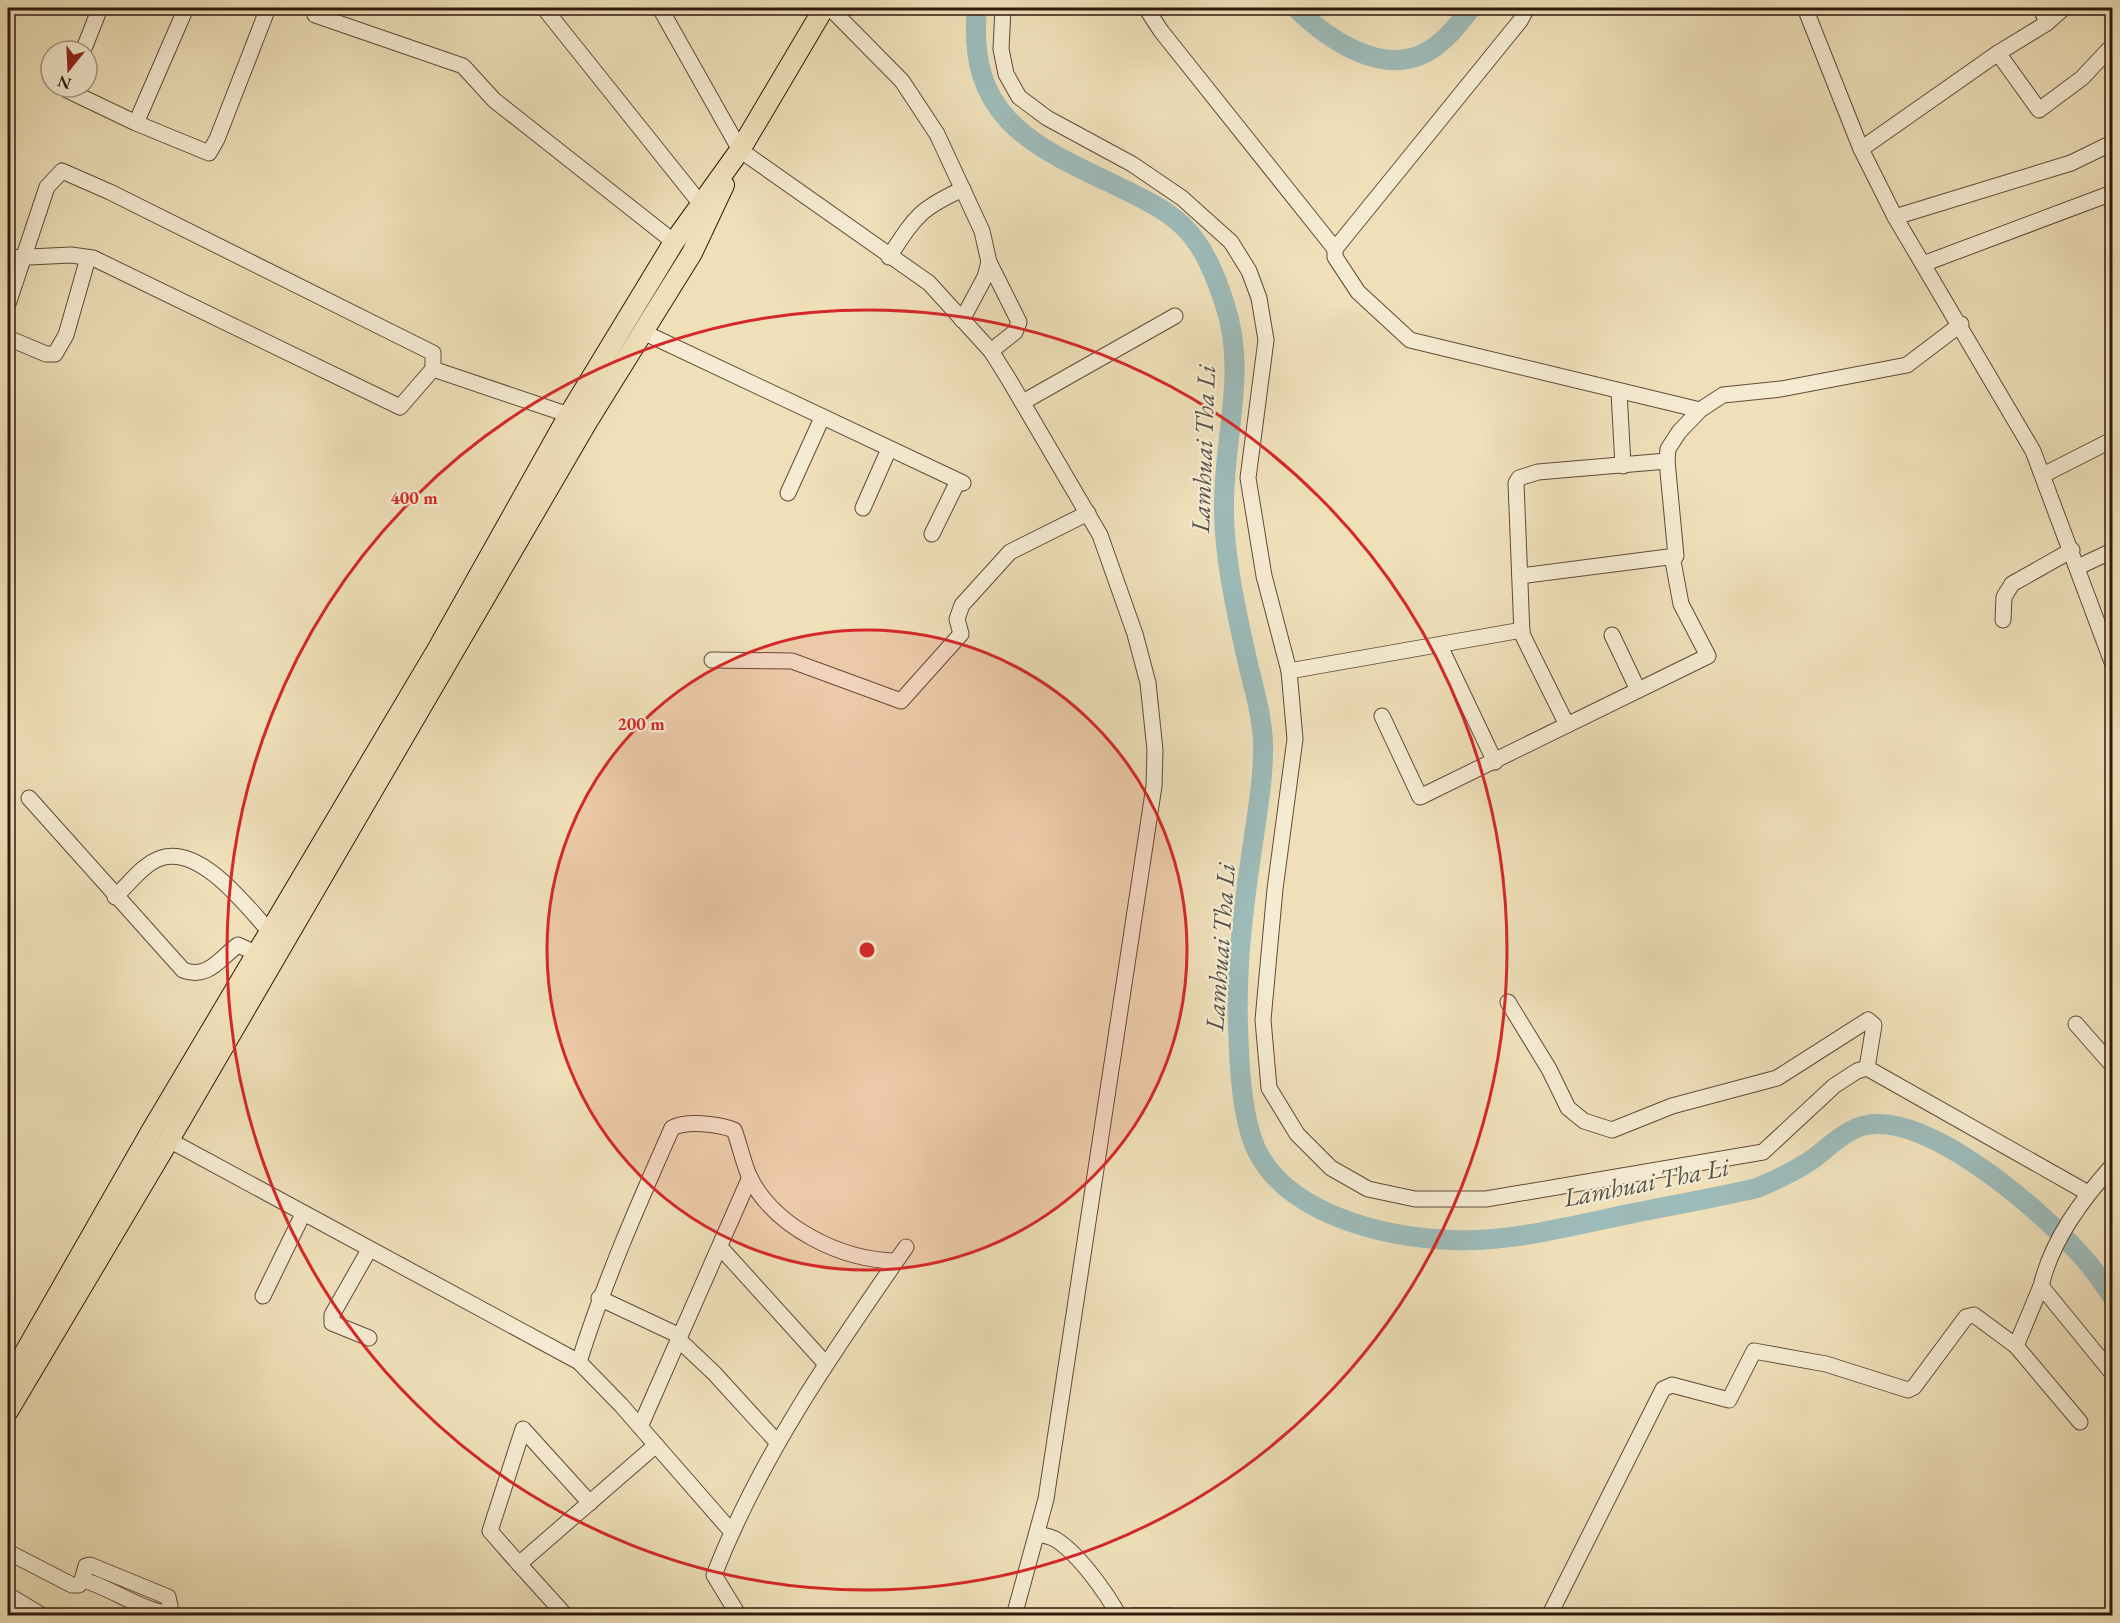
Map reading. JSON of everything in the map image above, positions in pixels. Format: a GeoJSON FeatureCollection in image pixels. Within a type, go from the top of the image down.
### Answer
{"type":"FeatureCollection","features":[{"type":"Feature","properties":{"kind":"main road"},"geometry":{"type":"LineString","coordinates":[[8,1411],[169,1140],[580,432],[692,254],[740,150],[824,8]]}},
{"type":"Feature","properties":{"kind":"main road"},"geometry":{"type":"LineString","coordinates":[[8,1382],[152,1130],[440,645],[569,415],[674,242],[740,150]]}},
{"type":"Feature","properties":{"kind":"street"},"geometry":{"type":"LineString","coordinates":[[88,39],[100,8]]}},
{"type":"Feature","properties":{"kind":"street"},"geometry":{"type":"LineString","coordinates":[[136,123],[186,8]]}},
{"type":"Feature","properties":{"kind":"street"},"geometry":{"type":"LineString","coordinates":[[86,99],[136,123],[209,153],[217,139],[268,8]]}},
{"type":"Feature","properties":{"kind":"street"},"geometry":{"type":"LineString","coordinates":[[544,8],[700,204]]}},
{"type":"Feature","properties":{"kind":"street"},"geometry":{"type":"LineString","coordinates":[[660,8],[740,150],[929,283],[991,351],[1100,535],[1136,634],[1148,683],[1155,750],[1154,786],[1046,1499],[1014,1616]]}},
{"type":"Feature","properties":{"kind":"street"},"geometry":{"type":"LineString","coordinates":[[830,8],[902,81],[937,134],[963,189],[982,231],[989,262],[1019,322],[1015,332],[991,351]]}},
{"type":"Feature","properties":{"kind":"street"},"geometry":{"type":"LineString","coordinates":[[1003,8],[1001,49],[1006,74],[1019,97],[1047,118],[1132,164],[1182,198],[1231,242],[1249,271],[1259,298],[1266,340],[1248,478],[1264,576],[1289,671],[1295,740],[1275,889],[1263,1020],[1269,1088],[1297,1134],[1330,1168],[1368,1189],[1415,1199],[1486,1199],[1747,1157],[1763,1152],[1834,1086],[1857,1071],[1867,1068],[2085,1197]]}},
{"type":"Feature","properties":{"kind":"street"},"geometry":{"type":"LineString","coordinates":[[1146,8],[1161,31],[1335,249],[1335,257],[1358,292],[1410,340],[1700,410]]}},
{"type":"Feature","properties":{"kind":"street"},"geometry":{"type":"LineString","coordinates":[[1335,249],[1520,21],[1527,8]]}},
{"type":"Feature","properties":{"kind":"street"},"geometry":{"type":"LineString","coordinates":[[1805,8],[1861,149],[1895,217],[1961,324],[2028,441],[2072,550],[2112,662]]}},
{"type":"Feature","properties":{"kind":"street"},"geometry":{"type":"LineString","coordinates":[[2041,8],[2047,23]]}},
{"type":"Feature","properties":{"kind":"street"},"geometry":{"type":"LineString","coordinates":[[1861,149],[1998,53],[2047,23],[2064,8]]}},
{"type":"Feature","properties":{"kind":"street"},"geometry":{"type":"LineString","coordinates":[[315,15],[463,66],[494,100],[674,242]]}},
{"type":"Feature","properties":{"kind":"street"},"geometry":{"type":"LineString","coordinates":[[1998,53],[2038,110],[2082,78],[2112,46]]}},
{"type":"Feature","properties":{"kind":"street"},"geometry":{"type":"LineString","coordinates":[[1895,217],[2071,164],[2112,143]]}},
{"type":"Feature","properties":{"kind":"street"},"geometry":{"type":"LineString","coordinates":[[8,304],[14,258],[48,187],[62,171],[110,192],[433,353],[433,369],[400,407],[88,258],[71,255],[14,258]]}},
{"type":"Feature","properties":{"kind":"street"},"geometry":{"type":"LineString","coordinates":[[889,257],[923,209],[963,189]]}},
{"type":"Feature","properties":{"kind":"street"},"geometry":{"type":"LineString","coordinates":[[1923,264],[2112,193]]}},
{"type":"Feature","properties":{"kind":"street"},"geometry":{"type":"LineString","coordinates":[[8,338],[46,354],[55,354],[66,335],[88,258]]}},
{"type":"Feature","properties":{"kind":"street"},"geometry":{"type":"LineString","coordinates":[[962,320],[985,277],[989,262]]}},
{"type":"Feature","properties":{"kind":"street"},"geometry":{"type":"LineString","coordinates":[[1023,402],[1175,316]]}},
{"type":"Feature","properties":{"kind":"street"},"geometry":{"type":"LineString","coordinates":[[1520,576],[1676,556],[1667,461],[1668,449],[1679,432],[1700,410],[1723,395],[1781,389],[1908,365],[1961,324]]}},
{"type":"Feature","properties":{"kind":"street"},"geometry":{"type":"LineString","coordinates":[[643,333],[961,482],[932,534]]}},
{"type":"Feature","properties":{"kind":"street"},"geometry":{"type":"LineString","coordinates":[[433,369],[569,415]]}},
{"type":"Feature","properties":{"kind":"street"},"geometry":{"type":"LineString","coordinates":[[1619,392],[1623,466]]}},
{"type":"Feature","properties":{"kind":"street"},"geometry":{"type":"LineString","coordinates":[[788,493],[822,418]]}},
{"type":"Feature","properties":{"kind":"street"},"geometry":{"type":"LineString","coordinates":[[2043,475],[2112,440]]}},
{"type":"Feature","properties":{"kind":"street"},"geometry":{"type":"LineString","coordinates":[[863,507],[889,449]]}},
{"type":"Feature","properties":{"kind":"street"},"geometry":{"type":"LineString","coordinates":[[1567,724],[1522,630],[1515,492],[1519,477],[1538,472],[1667,461]]}},
{"type":"Feature","properties":{"kind":"street"},"geometry":{"type":"LineString","coordinates":[[712,660],[792,661],[901,701],[961,634],[957,619],[962,605],[1010,552],[1088,513]]}},
{"type":"Feature","properties":{"kind":"street"},"geometry":{"type":"LineString","coordinates":[[2003,620],[2004,597],[2012,584],[2072,550]]}},
{"type":"Feature","properties":{"kind":"street"},"geometry":{"type":"LineString","coordinates":[[2078,567],[2112,550]]}},
{"type":"Feature","properties":{"kind":"street"},"geometry":{"type":"LineString","coordinates":[[1382,716],[1420,797],[1708,656],[1681,604],[1672,556]]}},
{"type":"Feature","properties":{"kind":"street"},"geometry":{"type":"LineString","coordinates":[[1289,671],[1522,630]]}},
{"type":"Feature","properties":{"kind":"street"},"geometry":{"type":"LineString","coordinates":[[1612,635],[1638,690]]}},
{"type":"Feature","properties":{"kind":"street"},"geometry":{"type":"LineString","coordinates":[[1440,646],[1495,762]]}},
{"type":"Feature","properties":{"kind":"street"},"geometry":{"type":"LineString","coordinates":[[29,798],[177,965],[196,974],[214,968],[238,945],[258,954]]}},
{"type":"Feature","properties":{"kind":"street"},"geometry":{"type":"LineString","coordinates":[[115,897],[147,865],[162,857],[189,858],[206,867],[271,933]]}},
{"type":"Feature","properties":{"kind":"street"},"geometry":{"type":"LineString","coordinates":[[1508,1002],[1549,1069],[1568,1108],[1584,1121],[1607,1130],[1621,1128],[1672,1106],[1777,1078],[1868,1020],[1874,1025],[1867,1068]]}},
{"type":"Feature","properties":{"kind":"street"},"geometry":{"type":"LineString","coordinates":[[2076,1024],[2112,1065]]}},
{"type":"Feature","properties":{"kind":"street"},"geometry":{"type":"LineString","coordinates":[[579,1362],[599,1298],[672,1128],[678,1124],[724,1126],[734,1130],[750,1177],[766,1200],[799,1230],[837,1249],[896,1261]]}},
{"type":"Feature","properties":{"kind":"street"},"geometry":{"type":"LineString","coordinates":[[169,1140],[579,1362],[640,1427],[731,1531]]}},
{"type":"Feature","properties":{"kind":"street"},"geometry":{"type":"LineString","coordinates":[[2016,1346],[2040,1286],[2049,1256],[2085,1197],[2112,1166]]}},
{"type":"Feature","properties":{"kind":"street"},"geometry":{"type":"LineString","coordinates":[[640,1427],[750,1177]]}},
{"type":"Feature","properties":{"kind":"street"},"geometry":{"type":"LineString","coordinates":[[263,1296],[303,1214]]}},
{"type":"Feature","properties":{"kind":"street"},"geometry":{"type":"LineString","coordinates":[[739,1616],[714,1575],[731,1531],[777,1442],[825,1363],[906,1246]]}},
{"type":"Feature","properties":{"kind":"street"},"geometry":{"type":"LineString","coordinates":[[720,1247],[825,1363]]}},
{"type":"Feature","properties":{"kind":"street"},"geometry":{"type":"LineString","coordinates":[[369,1250],[332,1315],[332,1323],[369,1338]]}},
{"type":"Feature","properties":{"kind":"street"},"geometry":{"type":"LineString","coordinates":[[2040,1286],[2112,1373]]}},
{"type":"Feature","properties":{"kind":"street"},"geometry":{"type":"LineString","coordinates":[[599,1298],[680,1338],[777,1442]]}},
{"type":"Feature","properties":{"kind":"street"},"geometry":{"type":"LineString","coordinates":[[1548,1616],[1663,1389],[1672,1385],[1728,1400],[1754,1351],[1826,1364],[1908,1390],[1914,1387],[1966,1317],[1974,1315],[2016,1346],[2080,1422]]}},
{"type":"Feature","properties":{"kind":"street"},"geometry":{"type":"LineString","coordinates":[[566,1616],[490,1531],[523,1429],[590,1503]]}},
{"type":"Feature","properties":{"kind":"street"},"geometry":{"type":"LineString","coordinates":[[519,1564],[656,1445]]}},
{"type":"Feature","properties":{"kind":"street"},"geometry":{"type":"LineString","coordinates":[[1036,1534],[1055,1539],[1079,1562],[1108,1597],[1119,1616]]}},
{"type":"Feature","properties":{"kind":"street"},"geometry":{"type":"LineString","coordinates":[[8,1552],[72,1585],[79,1585],[86,1566],[90,1565],[168,1597],[170,1606],[166,1612],[155,1612],[102,1586],[82,1580]]}},
{"type":"Feature","properties":{"kind":"street"},"geometry":{"type":"LineString","coordinates":[[8,1595],[43,1616]]}},
{"type":"Feature","properties":{"kind":"street"},"geometry":{"type":"LineString","coordinates":[[1134,1616],[1171,1616]]}},
{"type":"Feature","properties":{"kind":"waterway","name":"Lamhuai Tha Li"},"geometry":{"type":"LineString","coordinates":[[977,8],[976,44],[982,75],[993,100],[1009,121],[1054,155],[1150,202],[1183,226],[1197,243],[1208,262],[1225,305],[1234,356],[1234,382],[1224,486],[1225,531],[1232,589],[1263,741],[1261,787],[1239,956],[1239,1054],[1244,1104],[1251,1135],[1256,1149],[1271,1172],[1291,1191],[1315,1206],[1370,1228],[1427,1238],[1494,1239],[1555,1230],[1757,1188],[1804,1165],[1837,1140],[1859,1127],[1892,1125],[1921,1134],[1951,1149],[2011,1190],[2061,1234],[2093,1269],[2112,1296]]}},
{"type":"Feature","properties":{"kind":"waterway","name":"Lamhuai Tha Li"},"geometry":{"type":"LineString","coordinates":[[1296,8],[1322,31],[1338,41],[1372,57],[1390,60],[1408,59],[1432,49],[1451,33],[1471,8]]}}]}
